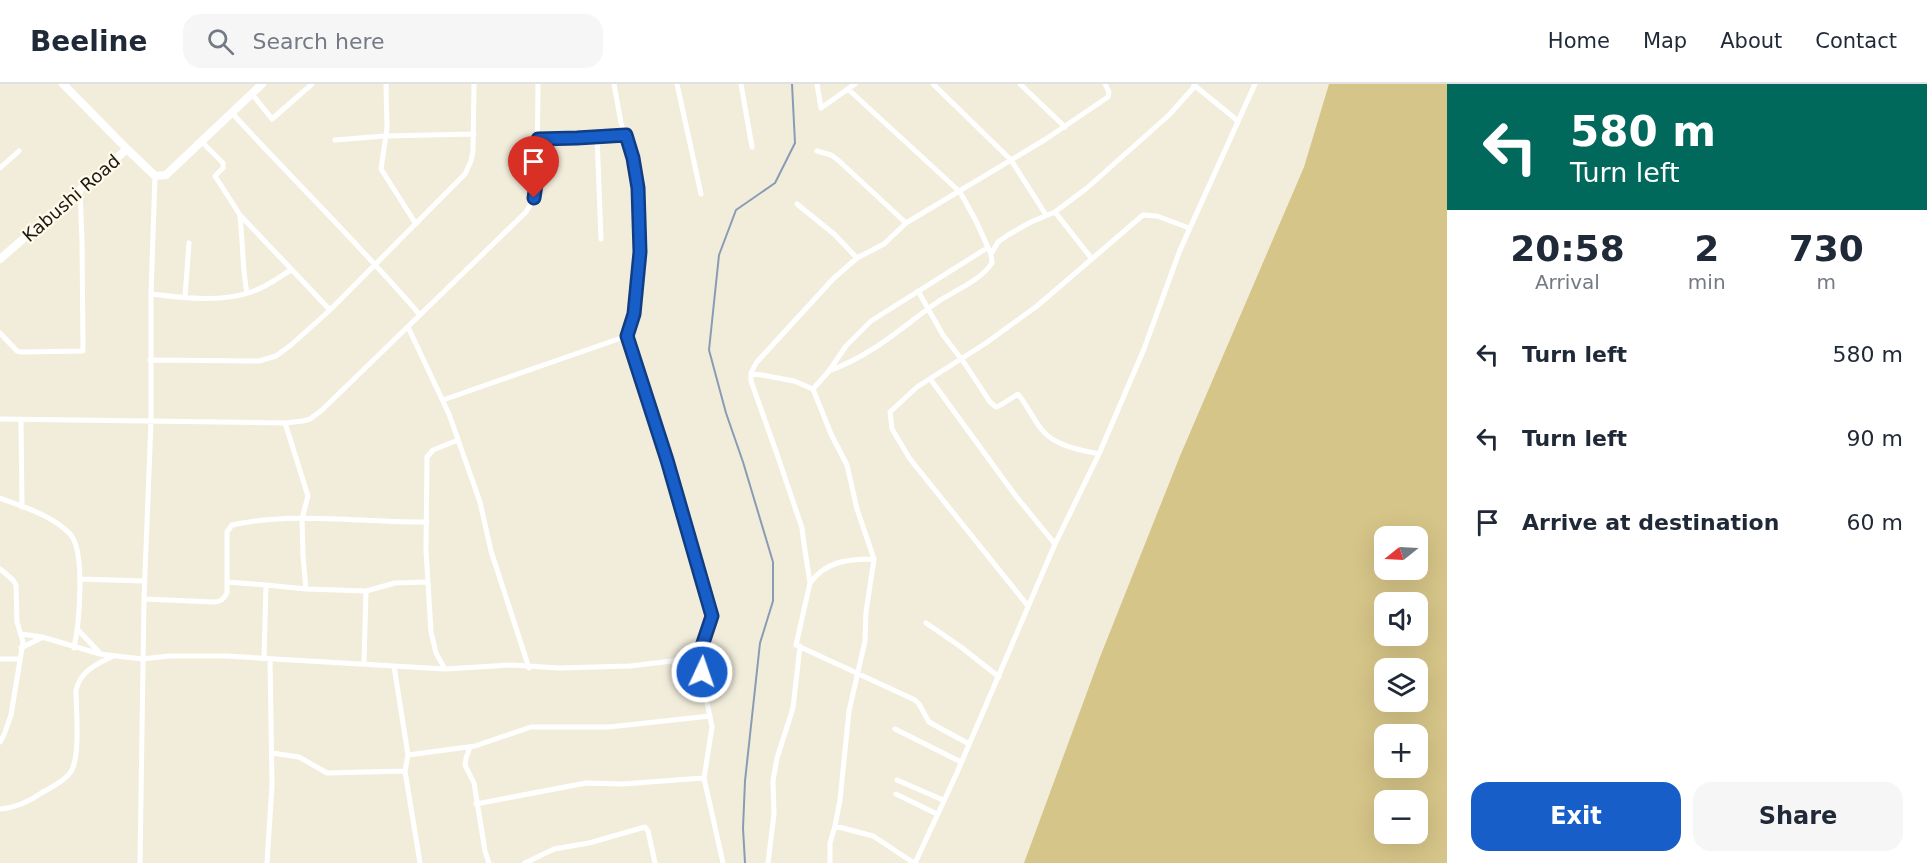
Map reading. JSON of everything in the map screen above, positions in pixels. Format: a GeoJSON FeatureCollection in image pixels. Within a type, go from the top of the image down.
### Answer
{"type":"FeatureCollection","features":[{"type":"Feature","properties":{"kind":"main road","name":"Kabushi Road"},"geometry":{"type":"LineString","coordinates":[[0,259],[127,149],[63,84]]}},
{"type":"Feature","properties":{"kind":"main road"},"geometry":{"type":"LineString","coordinates":[[127,149],[155,176],[166,175],[262,84]]}},
{"type":"Feature","properties":{"kind":"street"},"geometry":{"type":"LineString","coordinates":[[252,94],[272,118],[312,84]]}},
{"type":"Feature","properties":{"kind":"street"},"geometry":{"type":"LineString","coordinates":[[386,84],[386,136],[381,160],[382,172],[416,224]]}},
{"type":"Feature","properties":{"kind":"street"},"geometry":{"type":"LineString","coordinates":[[150,360],[259,361],[276,356],[291,345],[330,310],[465,174],[471,161],[474,134],[474,84]]}},
{"type":"Feature","properties":{"kind":"street"},"geometry":{"type":"LineString","coordinates":[[0,419],[285,423],[303,422],[310,419],[322,410],[526,212],[534,198],[537,178],[538,84]]}},
{"type":"Feature","properties":{"kind":"street"},"geometry":{"type":"LineString","coordinates":[[614,84],[620,116],[633,158],[638,188],[640,252],[634,314],[627,336],[667,460],[712,616],[698,658],[710,716],[710,746],[704,778],[723,863]]}},
{"type":"Feature","properties":{"kind":"street"},"geometry":{"type":"LineString","coordinates":[[677,84],[701,194]]}},
{"type":"Feature","properties":{"kind":"street"},"geometry":{"type":"LineString","coordinates":[[741,84],[752,147]]}},
{"type":"Feature","properties":{"kind":"street"},"geometry":{"type":"LineString","coordinates":[[817,84],[821,108],[855,84]]}},
{"type":"Feature","properties":{"kind":"street"},"geometry":{"type":"LineString","coordinates":[[933,84],[1011,160],[1046,215]]}},
{"type":"Feature","properties":{"kind":"street"},"geometry":{"type":"LineString","coordinates":[[1020,84],[1065,127]]}},
{"type":"Feature","properties":{"kind":"street"},"geometry":{"type":"LineString","coordinates":[[969,744],[928,722],[915,700],[796,645],[810,583],[801,528],[770,429],[757,400],[751,373],[756,363],[780,335],[838,274],[857,258],[884,244],[906,223],[1065,127],[1108,97],[1109,93],[1105,84]]}},
{"type":"Feature","properties":{"kind":"street"},"geometry":{"type":"LineString","coordinates":[[835,826],[873,836],[915,863],[999,677],[1055,544],[1099,454],[1144,349],[1189,228],[1255,84]]}},
{"type":"Feature","properties":{"kind":"street"},"geometry":{"type":"LineString","coordinates":[[991,254],[995,246],[1008,235],[1055,212],[1087,188],[1158,124],[1193,85],[1238,121]]}},
{"type":"Feature","properties":{"kind":"street"},"geometry":{"type":"LineString","coordinates":[[829,371],[851,363],[874,350],[990,267],[993,260],[960,192],[848,89]]}},
{"type":"Feature","properties":{"kind":"street"},"geometry":{"type":"LineString","coordinates":[[232,113],[306,194],[376,263],[420,315]]}},
{"type":"Feature","properties":{"kind":"street"},"geometry":{"type":"LineString","coordinates":[[335,140],[474,134]]}},
{"type":"Feature","properties":{"kind":"street"},"geometry":{"type":"LineString","coordinates":[[538,139],[626,135]]}},
{"type":"Feature","properties":{"kind":"street"},"geometry":{"type":"LineString","coordinates":[[597,137],[601,239]]}},
{"type":"Feature","properties":{"kind":"street"},"geometry":{"type":"LineString","coordinates":[[202,142],[223,163],[223,168],[215,176],[240,215],[330,310]]}},
{"type":"Feature","properties":{"kind":"street"},"geometry":{"type":"LineString","coordinates":[[0,168],[19,151]]}},
{"type":"Feature","properties":{"kind":"street"},"geometry":{"type":"LineString","coordinates":[[817,151],[831,155],[838,160],[906,223]]}},
{"type":"Feature","properties":{"kind":"street"},"geometry":{"type":"LineString","coordinates":[[140,863],[142,659],[155,176]]}},
{"type":"Feature","properties":{"kind":"street"},"geometry":{"type":"LineString","coordinates":[[0,333],[21,352],[82,351],[80,192]]}},
{"type":"Feature","properties":{"kind":"street"},"geometry":{"type":"LineString","coordinates":[[797,204],[834,234],[857,258]]}},
{"type":"Feature","properties":{"kind":"street"},"geometry":{"type":"LineString","coordinates":[[1055,212],[1092,259]]}},
{"type":"Feature","properties":{"kind":"street"},"geometry":{"type":"LineString","coordinates":[[240,215],[243,246],[242,271],[247,293]]}},
{"type":"Feature","properties":{"kind":"street"},"geometry":{"type":"LineString","coordinates":[[1028,606],[910,459],[892,429],[889,417],[894,406],[917,387],[1018,321],[1143,215],[1157,216],[1189,228]]}},
{"type":"Feature","properties":{"kind":"street"},"geometry":{"type":"LineString","coordinates":[[186,297],[189,243]]}},
{"type":"Feature","properties":{"kind":"street"},"geometry":{"type":"LineString","coordinates":[[813,389],[846,346],[871,321],[987,248]]}},
{"type":"Feature","properties":{"kind":"street"},"geometry":{"type":"LineString","coordinates":[[151,294],[222,297],[247,293],[263,287],[291,270]]}},
{"type":"Feature","properties":{"kind":"street"},"geometry":{"type":"LineString","coordinates":[[918,291],[960,359],[994,405],[999,406],[1018,394],[1048,437],[1084,451],[1099,454]]}},
{"type":"Feature","properties":{"kind":"street"},"geometry":{"type":"LineString","coordinates":[[408,327],[443,400],[458,440],[480,502],[491,550],[529,668]]}},
{"type":"Feature","properties":{"kind":"street"},"geometry":{"type":"LineString","coordinates":[[443,400],[627,336]]}},
{"type":"Feature","properties":{"kind":"street"},"geometry":{"type":"LineString","coordinates":[[751,373],[794,381],[813,389],[831,434],[847,465],[857,509],[874,559],[866,612],[866,641],[849,711],[840,800],[829,849],[830,863]]}},
{"type":"Feature","properties":{"kind":"street"},"geometry":{"type":"LineString","coordinates":[[931,380],[1055,544]]}},
{"type":"Feature","properties":{"kind":"street"},"geometry":{"type":"LineString","coordinates":[[21,420],[22,507]]}},
{"type":"Feature","properties":{"kind":"street"},"geometry":{"type":"LineString","coordinates":[[285,423],[308,496],[302,519],[306,589]]}},
{"type":"Feature","properties":{"kind":"street"},"geometry":{"type":"LineString","coordinates":[[445,669],[433,645],[428,582],[427,457],[433,450],[458,440]]}},
{"type":"Feature","properties":{"kind":"street"},"geometry":{"type":"LineString","coordinates":[[0,498],[38,513],[72,536],[76,544],[80,579],[78,630],[74,648]]}},
{"type":"Feature","properties":{"kind":"street"},"geometry":{"type":"LineString","coordinates":[[144,599],[219,602],[227,593],[229,528],[252,521],[302,519],[427,522]]}},
{"type":"Feature","properties":{"kind":"street"},"geometry":{"type":"LineString","coordinates":[[810,583],[819,571],[832,565],[843,561],[874,559]]}},
{"type":"Feature","properties":{"kind":"street"},"geometry":{"type":"LineString","coordinates":[[0,569],[13,580],[15,585],[16,622],[21,634],[11,714],[0,741]]}},
{"type":"Feature","properties":{"kind":"street"},"geometry":{"type":"LineString","coordinates":[[80,579],[144,581]]}},
{"type":"Feature","properties":{"kind":"street"},"geometry":{"type":"LineString","coordinates":[[227,582],[306,589],[366,591],[395,583],[428,582]]}},
{"type":"Feature","properties":{"kind":"street"},"geometry":{"type":"LineString","coordinates":[[266,585],[272,753],[272,803],[267,863]]}},
{"type":"Feature","properties":{"kind":"street"},"geometry":{"type":"LineString","coordinates":[[364,663],[366,591]]}},
{"type":"Feature","properties":{"kind":"street"},"geometry":{"type":"LineString","coordinates":[[926,623],[999,677]]}},
{"type":"Feature","properties":{"kind":"street"},"geometry":{"type":"LineString","coordinates":[[78,630],[100,654]]}},
{"type":"Feature","properties":{"kind":"street"},"geometry":{"type":"LineString","coordinates":[[21,634],[42,637],[100,654],[142,659],[169,656],[226,656],[445,669],[512,665],[529,668],[630,666],[698,658]]}},
{"type":"Feature","properties":{"kind":"street"},"geometry":{"type":"LineString","coordinates":[[21,648],[42,637]]}},
{"type":"Feature","properties":{"kind":"street"},"geometry":{"type":"LineString","coordinates":[[768,863],[774,814],[773,781],[777,758],[793,708],[800,646]]}},
{"type":"Feature","properties":{"kind":"street"},"geometry":{"type":"LineString","coordinates":[[0,808],[19,805],[33,799],[64,779],[72,771],[76,759],[76,690],[79,679],[86,671],[114,656]]}},
{"type":"Feature","properties":{"kind":"street"},"geometry":{"type":"LineString","coordinates":[[0,659],[19,659]]}},
{"type":"Feature","properties":{"kind":"street"},"geometry":{"type":"LineString","coordinates":[[394,666],[408,755],[405,771],[420,863]]}},
{"type":"Feature","properties":{"kind":"street"},"geometry":{"type":"LineString","coordinates":[[408,755],[470,747],[531,728],[609,727],[710,716]]}},
{"type":"Feature","properties":{"kind":"street"},"geometry":{"type":"LineString","coordinates":[[895,729],[961,762]]}},
{"type":"Feature","properties":{"kind":"street"},"geometry":{"type":"LineString","coordinates":[[470,747],[465,765],[474,783],[476,804],[489,863]]}},
{"type":"Feature","properties":{"kind":"street"},"geometry":{"type":"LineString","coordinates":[[272,753],[299,757],[327,773],[405,771]]}},
{"type":"Feature","properties":{"kind":"street"},"geometry":{"type":"LineString","coordinates":[[476,804],[586,783],[622,784],[704,778]]}},
{"type":"Feature","properties":{"kind":"street"},"geometry":{"type":"LineString","coordinates":[[897,780],[944,800]]}},
{"type":"Feature","properties":{"kind":"street"},"geometry":{"type":"LineString","coordinates":[[896,794],[937,814]]}},
{"type":"Feature","properties":{"kind":"street"},"geometry":{"type":"LineString","coordinates":[[525,863],[554,849],[589,843],[645,827],[648,831],[655,863]]}},
{"type":"Feature","properties":{"kind":"shaded area"},"geometry":{"type":"Polygon","coordinates":[[[1329,84],[1447,84],[1447,863],[1024,863],[1100,657],[1180,456],[1304,167],[1329,84]]]}},
{"type":"Feature","properties":{"kind":"waterway"},"geometry":{"type":"LineString","coordinates":[[745,863],[743,828],[745,781],[760,643],[773,601],[773,562],[726,413],[709,350],[719,255],[736,210],[775,183],[795,143],[792,84]]}},
{"type":"Feature","properties":{"kind":"route"},"geometry":{"type":"LineString","coordinates":[[534,198],[538,139],[626,135],[638,188],[640,220],[640,252],[634,314],[627,336],[667,460],[712,616],[698,658],[702,672]]}}]}
